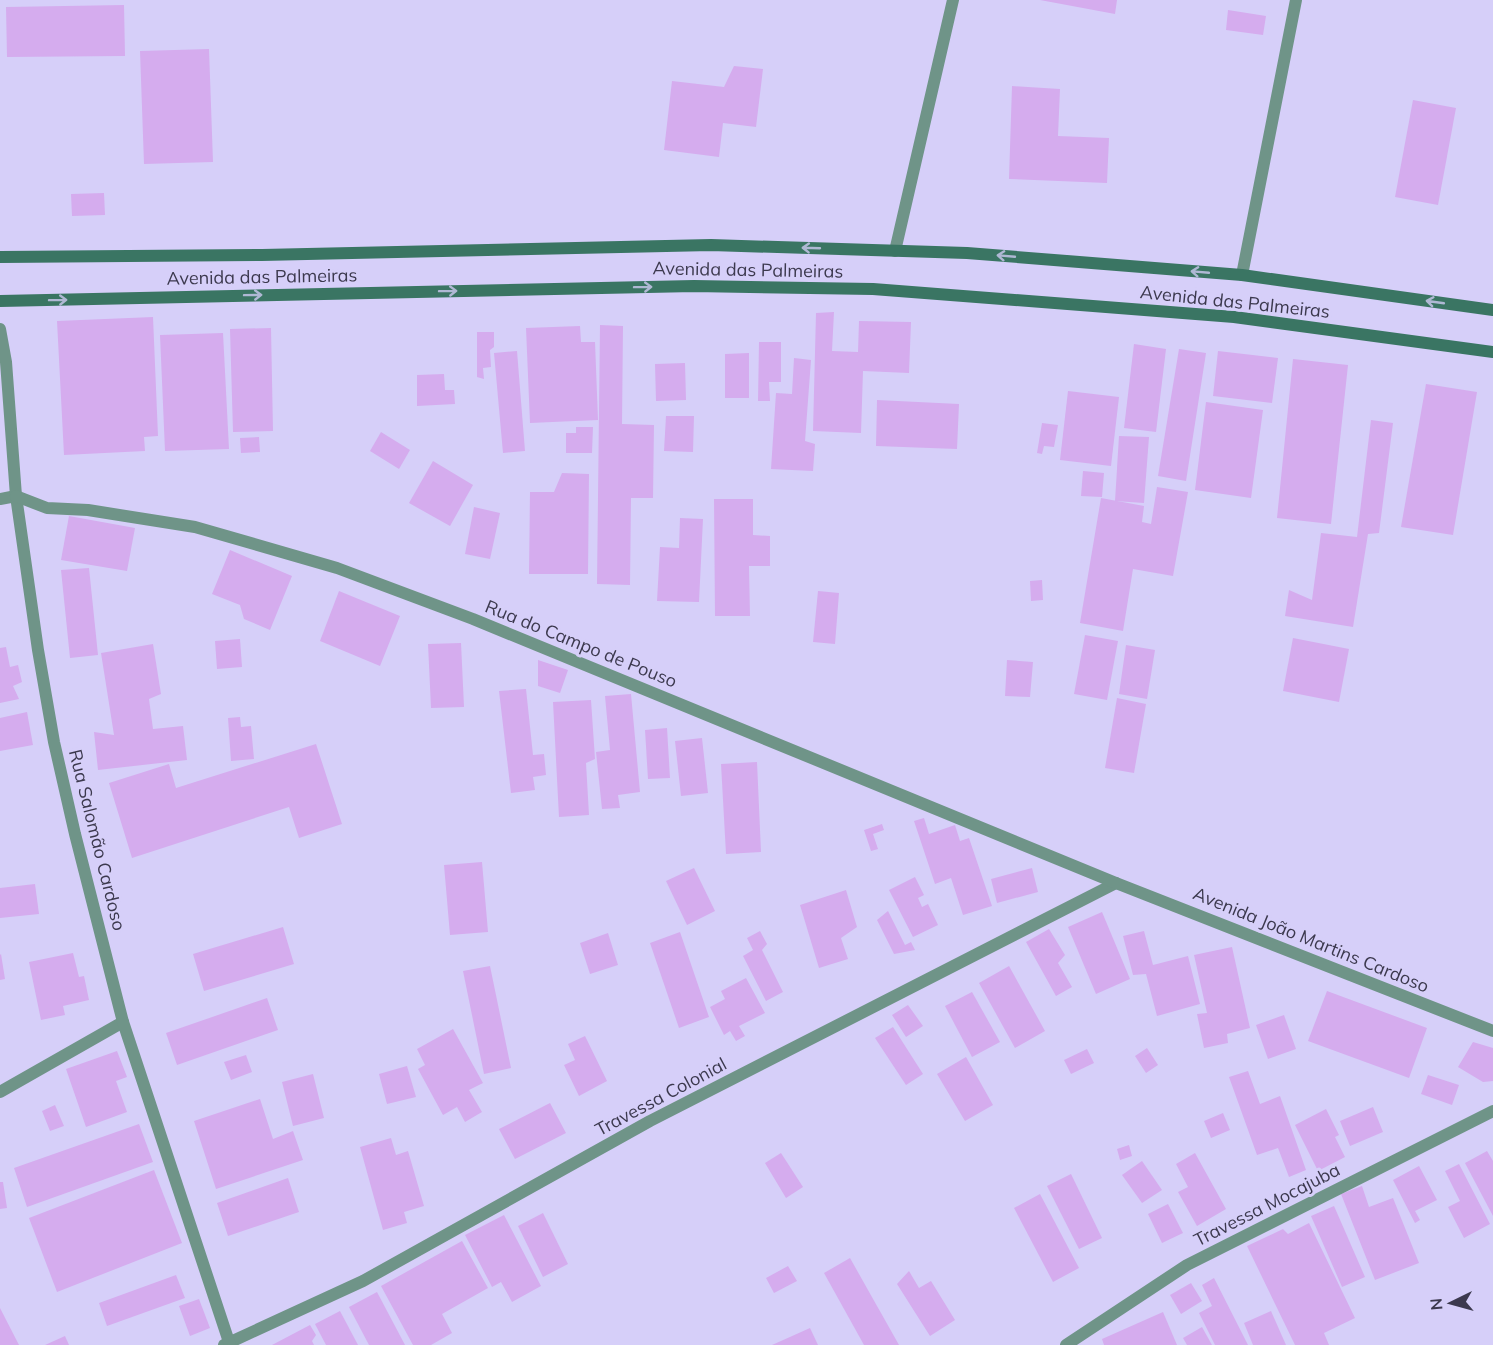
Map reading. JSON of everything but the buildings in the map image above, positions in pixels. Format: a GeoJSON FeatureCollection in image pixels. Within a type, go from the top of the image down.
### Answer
{"type":"FeatureCollection","features":[{"type":"Feature","properties":{"kind":"main road","name":"Avenida das Palmeiras"},"geometry":{"type":"LineString","coordinates":[[0,257],[262,255],[711,245],[967,253],[1242,275],[1493,310]]}},
{"type":"Feature","properties":{"kind":"main road","name":"Avenida das Palmeiras"},"geometry":{"type":"LineString","coordinates":[[0,301],[694,286],[873,289],[1234,317],[1493,352]]}},
{"type":"Feature","properties":{"kind":"street"},"geometry":{"type":"LineString","coordinates":[[895,251],[953,0]]}},
{"type":"Feature","properties":{"kind":"street"},"geometry":{"type":"LineString","coordinates":[[1242,275],[1296,0]]}},
{"type":"Feature","properties":{"kind":"street","name":"Rua Salomão Cardoso"},"geometry":{"type":"LineString","coordinates":[[0,329],[6,362],[16,496],[54,742],[123,1022],[228,1344]]}},
{"type":"Feature","properties":{"kind":"street"},"geometry":{"type":"LineString","coordinates":[[0,499],[16,496]]}},
{"type":"Feature","properties":{"kind":"street","name":"Rua do Campo de Pouso"},"geometry":{"type":"LineString","coordinates":[[16,496],[47,508],[88,510],[143,517],[195,527],[337,568],[473,619],[1116,883]]}},
{"type":"Feature","properties":{"kind":"street","name":"Avenida João Martins Cardoso"},"geometry":{"type":"LineString","coordinates":[[1116,883],[1493,1031]]}},
{"type":"Feature","properties":{"kind":"street","name":"Travessa Colonial"},"geometry":{"type":"LineString","coordinates":[[228,1344],[363,1281],[650,1121],[1116,883]]}},
{"type":"Feature","properties":{"kind":"street"},"geometry":{"type":"LineString","coordinates":[[0,1092],[123,1022]]}},
{"type":"Feature","properties":{"kind":"street","name":"Travessa Mocajuba"},"geometry":{"type":"LineString","coordinates":[[1066,1345],[1187,1265],[1493,1111]]}}]}
